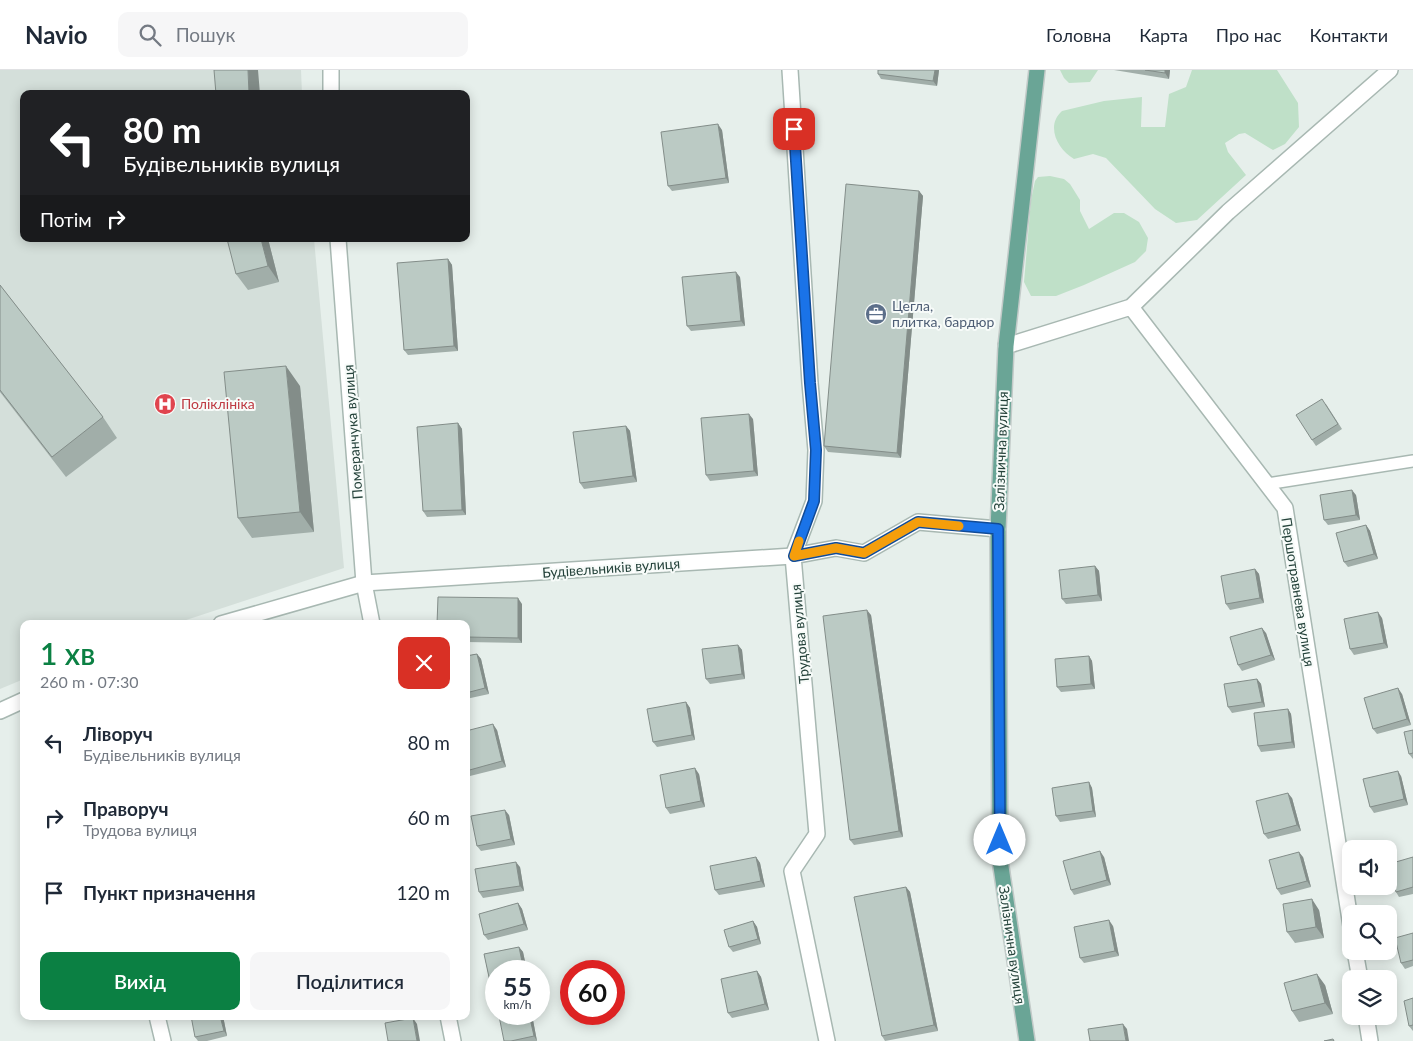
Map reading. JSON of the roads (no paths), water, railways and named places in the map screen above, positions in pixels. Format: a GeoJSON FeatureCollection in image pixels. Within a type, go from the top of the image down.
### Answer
{"type":"FeatureCollection","features":[{"type":"Feature","properties":{"kind":"main road","name":"Залізнична вулиця"},"geometry":{"type":"LineString","coordinates":[[1027,1041],[1000,860],[998,529],[1006,346],[1037,70]]}},
{"type":"Feature","properties":{"kind":"street"},"geometry":{"type":"LineString","coordinates":[[331,70],[331,90]]}},
{"type":"Feature","properties":{"kind":"street","name":"Трудова вулиця"},"geometry":{"type":"LineString","coordinates":[[790,70],[816,450],[814,501],[794,556],[817,834],[792,871],[826,1041]]}},
{"type":"Feature","properties":{"kind":"street"},"geometry":{"type":"LineString","coordinates":[[1006,346],[1131,308],[1228,212],[1390,70]]}},
{"type":"Feature","properties":{"kind":"street","name":"Померанчука вулиця"},"geometry":{"type":"LineString","coordinates":[[338,242],[364,583],[371,620]]}},
{"type":"Feature","properties":{"kind":"street","name":"Першотравнева вулиця"},"geometry":{"type":"LineString","coordinates":[[1131,308],[1285,508],[1348,905]]}},
{"type":"Feature","properties":{"kind":"street","name":"Будівельників вулиця"},"geometry":{"type":"LineString","coordinates":[[235,620],[364,583],[794,556],[836,548],[864,553],[918,522],[998,529]]}},
{"type":"Feature","properties":{"kind":"street"},"geometry":{"type":"LineString","coordinates":[[0,711],[20,702]]}},
{"type":"Feature","properties":{"kind":"street"},"geometry":{"type":"LineString","coordinates":[[158,1020],[163,1041]]}},
{"type":"Feature","properties":{"kind":"street"},"geometry":{"type":"LineString","coordinates":[[449,1020],[453,1041]]}},
{"type":"Feature","properties":{"kind":"street"},"geometry":{"type":"LineString","coordinates":[[1367,1025],[1370,1041]]}},
{"type":"Feature","properties":{"kind":"lane"},"geometry":{"type":"LineString","coordinates":[[1267,484],[1413,460]]}},
{"type":"Feature","properties":{"kind":"place","name":"Цегла, плитка, бардюр"},"geometry":{"type":"Point","coordinates":[876,314]}},
{"type":"Feature","properties":{"kind":"place","name":"Поліклініка"},"geometry":{"type":"Point","coordinates":[165,404]}}]}
